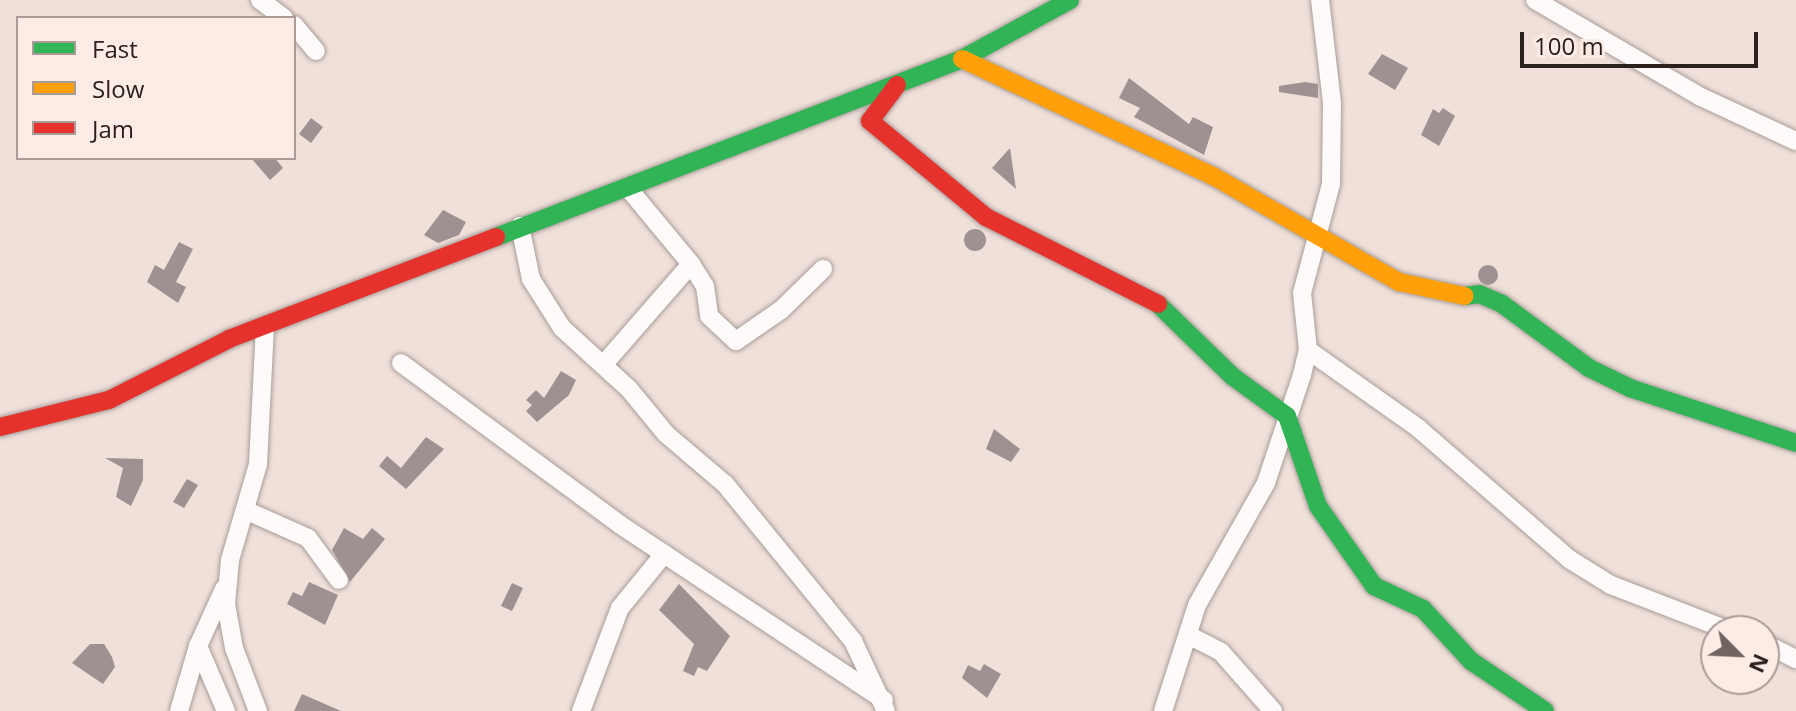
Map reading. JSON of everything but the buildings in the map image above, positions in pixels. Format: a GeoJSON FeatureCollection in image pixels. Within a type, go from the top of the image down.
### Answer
{"type":"FeatureCollection","features":[{"type":"Feature","properties":{"kind":"street"},"geometry":{"type":"LineString","coordinates":[[260,0],[281,16]]}},
{"type":"Feature","properties":{"kind":"street"},"geometry":{"type":"LineString","coordinates":[[0,427],[109,400],[178,360],[520,226],[962,59],[1070,0]]}},
{"type":"Feature","properties":{"kind":"street"},"geometry":{"type":"LineString","coordinates":[[1163,711],[1208,583],[1266,483],[1308,350],[1302,293],[1320,236],[1331,184],[1332,103],[1320,0]]}},
{"type":"Feature","properties":{"kind":"street"},"geometry":{"type":"LineString","coordinates":[[1535,0],[1701,97],[1796,141]]}},
{"type":"Feature","properties":{"kind":"street"},"geometry":{"type":"LineString","coordinates":[[296,27],[316,51]]}},
{"type":"Feature","properties":{"kind":"street"},"geometry":{"type":"LineString","coordinates":[[962,59],[1213,176],[1399,282],[1502,304],[1589,368],[1674,407],[1796,443]]}},
{"type":"Feature","properties":{"kind":"street"},"geometry":{"type":"LineString","coordinates":[[897,85],[870,121],[929,173],[1028,243],[1168,309],[1223,368],[1287,416],[1318,506],[1374,586],[1423,609],[1471,661],[1545,711]]}},
{"type":"Feature","properties":{"kind":"street"},"geometry":{"type":"LineString","coordinates":[[627,187],[691,264],[705,286],[709,316],[736,341],[781,310],[823,269]]}},
{"type":"Feature","properties":{"kind":"street"},"geometry":{"type":"LineString","coordinates":[[520,226],[541,296],[562,328],[603,365],[657,426],[725,484],[853,641],[885,706]]}},
{"type":"Feature","properties":{"kind":"street"},"geometry":{"type":"LineString","coordinates":[[603,365],[691,264]]}},
{"type":"Feature","properties":{"kind":"street"},"geometry":{"type":"LineString","coordinates":[[179,711],[198,646],[227,582],[258,464],[265,328]]}},
{"type":"Feature","properties":{"kind":"street"},"geometry":{"type":"LineString","coordinates":[[1308,350],[1418,428],[1569,559],[1611,585],[1700,619]]}},
{"type":"Feature","properties":{"kind":"street"},"geometry":{"type":"LineString","coordinates":[[401,363],[664,554],[885,706]]}},
{"type":"Feature","properties":{"kind":"street"},"geometry":{"type":"LineString","coordinates":[[245,510],[308,538],[339,580]]}},
{"type":"Feature","properties":{"kind":"street"},"geometry":{"type":"LineString","coordinates":[[581,711],[620,608],[664,554]]}},
{"type":"Feature","properties":{"kind":"street"},"geometry":{"type":"LineString","coordinates":[[227,582],[234,648],[258,711]]}},
{"type":"Feature","properties":{"kind":"street"},"geometry":{"type":"LineString","coordinates":[[1188,635],[1221,652],[1273,711]]}},
{"type":"Feature","properties":{"kind":"street"},"geometry":{"type":"LineString","coordinates":[[198,646],[226,711]]}},
{"type":"Feature","properties":{"kind":"traffic: fast"},"geometry":{"type":"LineString","coordinates":[[496,237],[962,59],[1070,0]]}},
{"type":"Feature","properties":{"kind":"traffic: fast"},"geometry":{"type":"LineString","coordinates":[[1465,296],[1479,294],[1502,304],[1589,368],[1630,388],[1796,443]]}},
{"type":"Feature","properties":{"kind":"traffic: fast"},"geometry":{"type":"LineString","coordinates":[[1158,304],[1232,376],[1287,416],[1318,506],[1374,586],[1423,609],[1471,661],[1545,711]]}},
{"type":"Feature","properties":{"kind":"traffic: slow"},"geometry":{"type":"LineString","coordinates":[[962,59],[1213,176],[1399,282],[1465,296]]}},
{"type":"Feature","properties":{"kind":"traffic: jam"},"geometry":{"type":"LineString","coordinates":[[897,85],[870,121],[986,217],[1158,304]]}},
{"type":"Feature","properties":{"kind":"traffic: jam"},"geometry":{"type":"LineString","coordinates":[[0,427],[109,400],[229,339],[496,237]]}}]}
